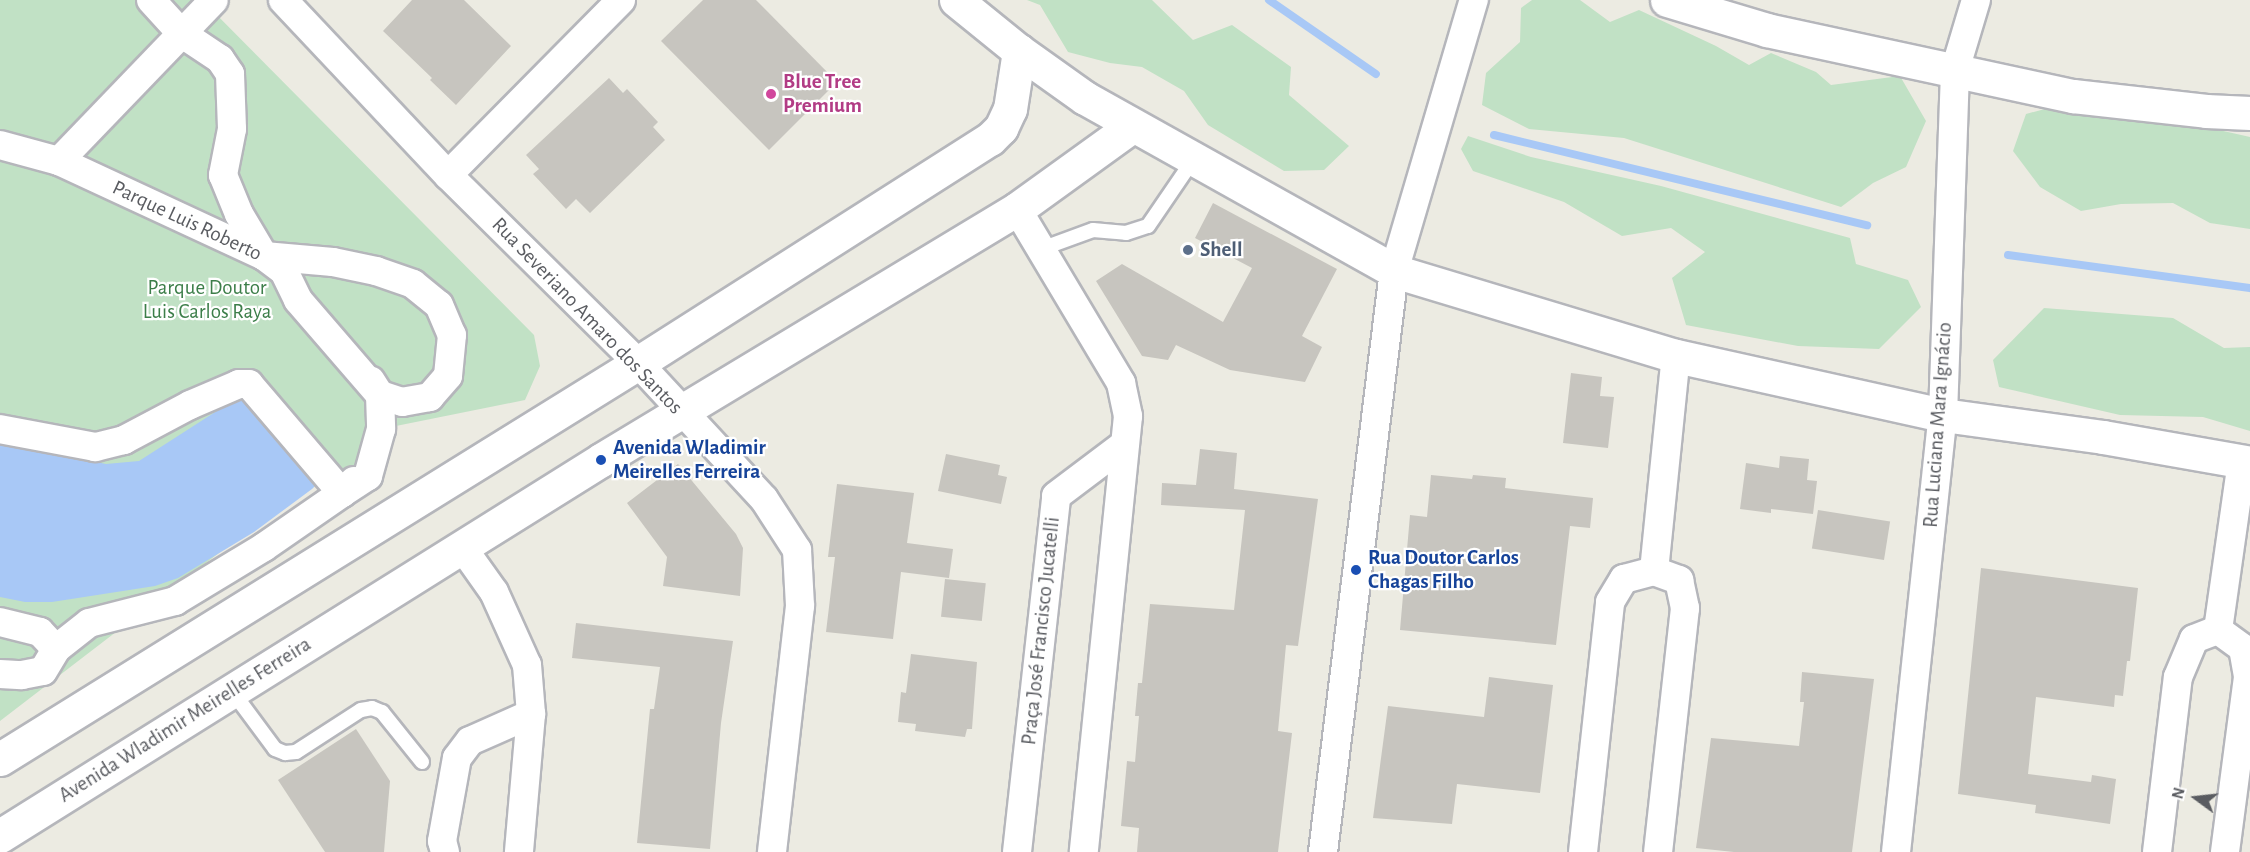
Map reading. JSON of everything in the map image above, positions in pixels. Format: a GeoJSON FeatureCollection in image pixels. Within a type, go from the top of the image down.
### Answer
{"type":"FeatureCollection","features":[{"type":"Feature","properties":{"kind":"main road"},"geometry":{"type":"LineString","coordinates":[[956,0],[1019,51],[1084,98],[1394,271],[1676,356],[1944,415],[2103,437],[2246,462]]}},
{"type":"Feature","properties":{"kind":"main road"},"geometry":{"type":"LineString","coordinates":[[1667,0],[1701,5],[1767,30],[2073,96],[2206,111],[2250,113]]}},
{"type":"Feature","properties":{"kind":"main road"},"geometry":{"type":"LineString","coordinates":[[0,759],[638,363],[990,139],[1002,128],[1010,109],[1019,51]]}},
{"type":"Feature","properties":{"kind":"main road","name":"Avenida Wladimir Meirelles Ferreira"},"geometry":{"type":"LineString","coordinates":[[0,836],[681,411],[1017,209],[1132,126]]}},
{"type":"Feature","properties":{"kind":"street"},"geometry":{"type":"LineString","coordinates":[[151,0],[181,33],[220,58],[230,74],[232,129],[223,175],[239,214],[264,256],[333,262],[376,271],[412,284],[439,305],[452,335],[448,376],[430,397],[402,402],[380,395]]}},
{"type":"Feature","properties":{"kind":"street"},"geometry":{"type":"LineString","coordinates":[[59,161],[214,0]]}},
{"type":"Feature","properties":{"kind":"street","name":"Rua Severiano Amaro dos Santos"},"geometry":{"type":"LineString","coordinates":[[284,0],[448,175],[638,363],[764,499],[797,550],[800,606],[772,852]]}},
{"type":"Feature","properties":{"kind":"street"},"geometry":{"type":"LineString","coordinates":[[448,175],[621,0]]}},
{"type":"Feature","properties":{"kind":"street"},"geometry":{"type":"LineString","coordinates":[[1323,852],[1394,271],[1474,0]]}},
{"type":"Feature","properties":{"kind":"street","name":"Rua Luciana Mara Ignácio"},"geometry":{"type":"LineString","coordinates":[[1896,852],[1944,415],[1955,70],[1976,0]]}},
{"type":"Feature","properties":{"kind":"street","name":"Parque Luis Roberto"},"geometry":{"type":"LineString","coordinates":[[0,145],[59,161],[264,256],[284,271],[298,300],[380,395]]}},
{"type":"Feature","properties":{"kind":"street"},"geometry":{"type":"LineString","coordinates":[[1017,209],[1121,383],[1128,416],[1084,852]]}},
{"type":"Feature","properties":{"kind":"street"},"geometry":{"type":"LineString","coordinates":[[0,674],[22,675],[43,671],[56,649],[89,623],[175,602],[264,547],[342,493],[368,465],[386,411],[380,395],[292,258]]}},
{"type":"Feature","properties":{"kind":"street"},"geometry":{"type":"LineString","coordinates":[[1654,571],[1676,356]]}},
{"type":"Feature","properties":{"kind":"street"},"geometry":{"type":"LineString","coordinates":[[0,429],[95,447],[124,440],[190,405],[239,384],[249,384],[342,493]]}},
{"type":"Feature","properties":{"kind":"street","name":"Praça José Francisco Jucatelli"},"geometry":{"type":"LineString","coordinates":[[1017,852],[1056,496],[1125,444]]}},
{"type":"Feature","properties":{"kind":"street"},"geometry":{"type":"LineString","coordinates":[[2218,630],[2246,462]]}},
{"type":"Feature","properties":{"kind":"street"},"geometry":{"type":"LineString","coordinates":[[462,547],[494,592],[527,665],[531,714],[519,852]]}},
{"type":"Feature","properties":{"kind":"street"},"geometry":{"type":"LineString","coordinates":[[1583,852],[1611,602],[1624,579],[1654,571],[1679,580],[1685,608],[1658,852]]}},
{"type":"Feature","properties":{"kind":"street"},"geometry":{"type":"LineString","coordinates":[[0,622],[40,632],[56,649]]}},
{"type":"Feature","properties":{"kind":"street"},"geometry":{"type":"LineString","coordinates":[[2157,852],[2178,677],[2194,639],[2218,630]]}},
{"type":"Feature","properties":{"kind":"street"},"geometry":{"type":"LineString","coordinates":[[2218,630],[2243,648],[2248,677],[2225,852]]}},
{"type":"Feature","properties":{"kind":"street"},"geometry":{"type":"LineString","coordinates":[[445,852],[442,841],[457,759],[470,741],[531,714]]}},
{"type":"Feature","properties":{"kind":"lane"},"geometry":{"type":"LineString","coordinates":[[1041,249],[1093,230],[1126,233],[1148,226],[1193,160]]}},
{"type":"Feature","properties":{"kind":"lane"},"geometry":{"type":"LineString","coordinates":[[232,691],[275,749],[285,753],[296,752],[361,710],[372,708],[382,712],[422,762]]}},
{"type":"Feature","properties":{"kind":"green space","name":"Parque Doutor Luis Carlos Raya"},"geometry":{"type":"Polygon","coordinates":[[[0,0],[202,0],[534,335],[540,366],[525,400],[381,429],[342,493],[323,473],[0,721],[0,0]]]}},
{"type":"Feature","properties":{"kind":"green space"},"geometry":{"type":"Polygon","coordinates":[[[1027,0],[1152,0],[1193,40],[1232,25],[1291,67],[1289,95],[1349,146],[1324,170],[1284,171],[1208,125],[1184,91],[1142,67],[1110,63],[1068,52],[1040,5],[1027,0]]]}},
{"type":"Feature","properties":{"kind":"green space"},"geometry":{"type":"Polygon","coordinates":[[[1532,0],[1580,0],[1610,22],[1639,10],[1716,46],[1749,65],[1771,53],[1816,72],[1831,85],[1900,76],[1926,121],[1906,167],[1873,183],[1841,207],[1624,138],[1529,129],[1482,105],[1486,73],[1520,42],[1521,8],[1532,0]]]}},
{"type":"Feature","properties":{"kind":"green space"},"geometry":{"type":"Polygon","coordinates":[[[2063,104],[2135,121],[2219,130],[2250,137],[2250,229],[2210,223],[2173,203],[2121,204],[2081,211],[2040,187],[2013,151],[2026,114],[2063,104]]]}},
{"type":"Feature","properties":{"kind":"green space"},"geometry":{"type":"Polygon","coordinates":[[[1468,136],[1531,157],[1661,186],[1850,238],[1856,264],[1908,280],[1921,307],[1879,349],[1798,346],[1686,325],[1672,278],[1705,252],[1671,228],[1622,236],[1564,202],[1473,171],[1461,149],[1468,136]]]}},
{"type":"Feature","properties":{"kind":"green space"},"geometry":{"type":"Polygon","coordinates":[[[2044,308],[2173,318],[2224,348],[2250,347],[2250,431],[2203,417],[2120,415],[1999,387],[1993,360],[2044,308]]]}},
{"type":"Feature","properties":{"kind":"water"},"geometry":{"type":"Polygon","coordinates":[[[237,398],[260,409],[323,478],[312,489],[254,532],[178,578],[155,586],[52,602],[25,602],[0,597],[0,442],[106,464],[139,461],[237,398]]]}},
{"type":"Feature","properties":{"kind":"building"},"geometry":{"type":"Polygon","coordinates":[[[412,0],[464,0],[511,46],[456,105],[430,80],[432,78],[383,31],[412,0]]]}},
{"type":"Feature","properties":{"kind":"building"},"geometry":{"type":"Polygon","coordinates":[[[703,0],[756,0],[837,82],[769,150],[661,41],[703,0]]]}},
{"type":"Feature","properties":{"kind":"building"},"geometry":{"type":"Polygon","coordinates":[[[609,78],[623,93],[627,89],[658,122],[653,127],[665,140],[590,213],[576,199],[566,209],[533,174],[539,169],[526,155],[609,78]]]}},
{"type":"Feature","properties":{"kind":"building"},"geometry":{"type":"Polygon","coordinates":[[[1213,203],[1337,269],[1302,336],[1322,347],[1305,382],[1230,370],[1176,345],[1168,360],[1142,356],[1096,281],[1122,264],[1223,322],[1252,268],[1195,238],[1213,203]]]}},
{"type":"Feature","properties":{"kind":"building"},"geometry":{"type":"Polygon","coordinates":[[[1571,373],[1602,377],[1600,396],[1614,397],[1608,448],[1563,443],[1571,373]]]}},
{"type":"Feature","properties":{"kind":"building"},"geometry":{"type":"Polygon","coordinates":[[[1200,449],[1237,453],[1234,489],[1318,499],[1298,646],[1286,645],[1278,731],[1292,733],[1278,852],[1137,852],[1139,828],[1121,826],[1127,761],[1135,762],[1139,716],[1135,716],[1138,683],[1142,683],[1150,604],[1234,610],[1245,510],[1161,505],[1162,483],[1196,485],[1200,449]]]}},
{"type":"Feature","properties":{"kind":"building"},"geometry":{"type":"Polygon","coordinates":[[[946,454],[1000,465],[998,475],[1007,477],[1001,504],[938,491],[946,454]]]}},
{"type":"Feature","properties":{"kind":"building"},"geometry":{"type":"Polygon","coordinates":[[[1780,456],[1809,459],[1807,480],[1817,481],[1813,514],[1771,509],[1771,513],[1740,509],[1746,463],[1779,468],[1780,456]]]}},
{"type":"Feature","properties":{"kind":"building"},"geometry":{"type":"Polygon","coordinates":[[[678,464],[736,534],[743,548],[740,596],[663,586],[667,557],[627,503],[678,464]]]}},
{"type":"Feature","properties":{"kind":"building"},"geometry":{"type":"Polygon","coordinates":[[[1431,475],[1472,479],[1473,475],[1506,478],[1505,488],[1593,498],[1590,528],[1570,526],[1556,645],[1400,630],[1410,515],[1427,517],[1431,475]]]}},
{"type":"Feature","properties":{"kind":"building"},"geometry":{"type":"Polygon","coordinates":[[[837,484],[914,493],[907,543],[953,549],[949,578],[901,572],[893,639],[826,632],[835,557],[828,557],[837,484]]]}},
{"type":"Feature","properties":{"kind":"building"},"geometry":{"type":"Polygon","coordinates":[[[1818,510],[1890,521],[1884,560],[1812,549],[1818,510]]]}},
{"type":"Feature","properties":{"kind":"building"},"geometry":{"type":"Polygon","coordinates":[[[1981,568],[2138,588],[2130,661],[2127,661],[2123,696],[2115,695],[2114,707],[2036,697],[2028,774],[2091,782],[2092,775],[2116,779],[2110,824],[2035,813],[2036,805],[1958,794],[1981,568]]]}},
{"type":"Feature","properties":{"kind":"building"},"geometry":{"type":"Polygon","coordinates":[[[945,579],[986,583],[982,621],[941,617],[945,579]]]}},
{"type":"Feature","properties":{"kind":"building"},"geometry":{"type":"Polygon","coordinates":[[[576,623],[733,641],[721,723],[710,849],[637,843],[650,709],[654,709],[660,667],[572,658],[576,623]]]}},
{"type":"Feature","properties":{"kind":"building"},"geometry":{"type":"Polygon","coordinates":[[[911,654],[977,662],[972,729],[967,729],[965,737],[915,731],[916,724],[898,722],[901,692],[906,693],[911,654]]]}},
{"type":"Feature","properties":{"kind":"building"},"geometry":{"type":"Polygon","coordinates":[[[1802,672],[1874,679],[1852,852],[1734,852],[1696,848],[1711,738],[1799,746],[1804,702],[1800,702],[1802,672]]]}},
{"type":"Feature","properties":{"kind":"building"},"geometry":{"type":"Polygon","coordinates":[[[1489,677],[1553,685],[1540,793],[1457,784],[1452,824],[1373,818],[1388,706],[1484,717],[1489,677]]]}},
{"type":"Feature","properties":{"kind":"building"},"geometry":{"type":"Polygon","coordinates":[[[356,729],[390,781],[384,852],[325,852],[278,780],[356,729]]]}},
{"type":"Feature","properties":{"kind":"waterway"},"geometry":{"type":"LineString","coordinates":[[1269,0],[1376,74]]}},
{"type":"Feature","properties":{"kind":"waterway"},"geometry":{"type":"LineString","coordinates":[[1494,135],[1867,225]]}},
{"type":"Feature","properties":{"kind":"waterway"},"geometry":{"type":"LineString","coordinates":[[2008,255],[2250,288]]}},
{"type":"Feature","properties":{"kind":"place","name":"Blue Tree Premium"},"geometry":{"type":"Point","coordinates":[771,94]}},
{"type":"Feature","properties":{"kind":"place","name":"Shell"},"geometry":{"type":"Point","coordinates":[1188,250]}},
{"type":"Feature","properties":{"kind":"place","name":"Avenida Wladimir Meirelles Ferreira"},"geometry":{"type":"Point","coordinates":[601,460]}},
{"type":"Feature","properties":{"kind":"place","name":"Rua Doutor Carlos Chagas Filho"},"geometry":{"type":"Point","coordinates":[1356,570]}}]}
